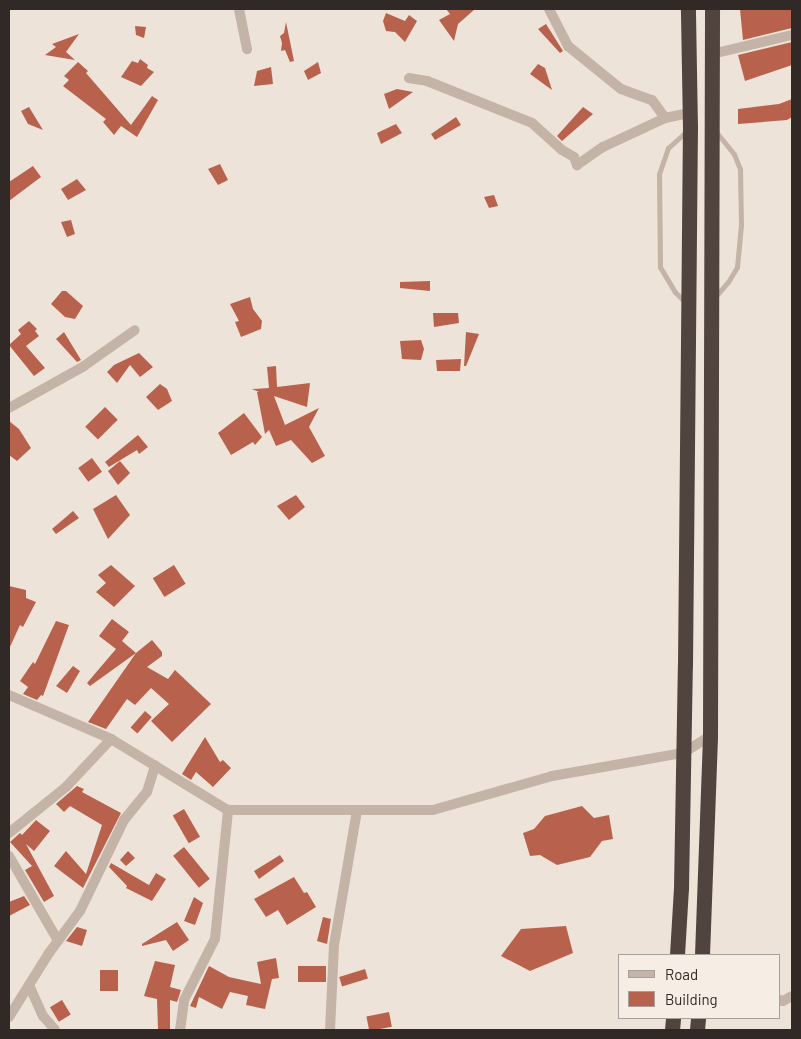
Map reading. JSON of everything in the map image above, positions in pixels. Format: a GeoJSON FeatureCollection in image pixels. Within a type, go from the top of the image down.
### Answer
{"type":"FeatureCollection","features":[{"type":"Feature","properties":{"kind":"highway"},"geometry":{"type":"LineString","coordinates":[[677,954],[681,888],[683,753],[690,121],[688,9]]}},
{"type":"Feature","properties":{"kind":"highway"},"geometry":{"type":"LineString","coordinates":[[702,954],[710,736],[712,9]]}},
{"type":"Feature","properties":{"kind":"street"},"geometry":{"type":"LineString","coordinates":[[239,9],[247,49]]}},
{"type":"Feature","properties":{"kind":"street"},"geometry":{"type":"LineString","coordinates":[[549,9],[568,46],[621,89],[652,100],[666,118]]}},
{"type":"Feature","properties":{"kind":"street"},"geometry":{"type":"LineString","coordinates":[[712,54],[792,35]]}},
{"type":"Feature","properties":{"kind":"street"},"geometry":{"type":"LineString","coordinates":[[409,78],[428,81],[532,123],[574,157],[577,165],[603,147],[666,118],[690,121]]}},
{"type":"Feature","properties":{"kind":"street"},"geometry":{"type":"LineString","coordinates":[[9,408],[84,366],[136,330]]}},
{"type":"Feature","properties":{"kind":"street"},"geometry":{"type":"LineString","coordinates":[[9,695],[111,738],[228,810],[433,810],[552,776],[683,753],[710,736]]}},
{"type":"Feature","properties":{"kind":"street"},"geometry":{"type":"LineString","coordinates":[[9,833],[66,787],[111,738]]}},
{"type":"Feature","properties":{"kind":"street"},"geometry":{"type":"LineString","coordinates":[[9,1017],[58,941],[80,911],[124,820],[147,792],[155,765]]}},
{"type":"Feature","properties":{"kind":"street"},"geometry":{"type":"LineString","coordinates":[[180,1030],[184,1000],[215,939],[228,810]]}},
{"type":"Feature","properties":{"kind":"street"},"geometry":{"type":"LineString","coordinates":[[330,1030],[334,945],[357,811]]}},
{"type":"Feature","properties":{"kind":"street"},"geometry":{"type":"LineString","coordinates":[[9,856],[58,941]]}},
{"type":"Feature","properties":{"kind":"street"},"geometry":{"type":"LineString","coordinates":[[29,985],[43,1016],[55,1030]]}},
{"type":"Feature","properties":{"kind":"lane"},"geometry":{"type":"LineString","coordinates":[[688,305],[674,292],[660,267],[659,174],[668,148],[690,121]]}},
{"type":"Feature","properties":{"kind":"lane"},"geometry":{"type":"LineString","coordinates":[[711,127],[734,154],[740,169],[742,226],[737,267],[728,282],[712,300]]}},
{"type":"Feature","properties":{"kind":"building"},"geometry":{"type":"Polygon","coordinates":[[[446,9],[475,9],[458,24],[454,41],[439,20],[450,14],[446,9]]]}},
{"type":"Feature","properties":{"kind":"building"},"geometry":{"type":"Polygon","coordinates":[[[740,9],[792,9],[792,28],[743,40],[740,9]]]}},
{"type":"Feature","properties":{"kind":"building"},"geometry":{"type":"Polygon","coordinates":[[[386,13],[405,21],[409,15],[417,21],[405,42],[395,32],[386,31],[383,21],[386,13]]]}},
{"type":"Feature","properties":{"kind":"building"},"geometry":{"type":"Polygon","coordinates":[[[286,22],[294,61],[290,62],[285,50],[281,51],[282,43],[280,36],[284,33],[286,22]]]}},
{"type":"Feature","properties":{"kind":"building"},"geometry":{"type":"Polygon","coordinates":[[[546,24],[563,51],[560,53],[538,29],[546,24]]]}},
{"type":"Feature","properties":{"kind":"building"},"geometry":{"type":"Polygon","coordinates":[[[135,26],[146,27],[144,38],[136,35],[135,26]]]}},
{"type":"Feature","properties":{"kind":"building"},"geometry":{"type":"Polygon","coordinates":[[[79,34],[66,52],[75,60],[45,55],[56,47],[52,44],[79,34]]]}},
{"type":"Feature","properties":{"kind":"building"},"geometry":{"type":"Polygon","coordinates":[[[792,42],[792,65],[745,81],[738,55],[792,42]]]}},
{"type":"Feature","properties":{"kind":"building"},"geometry":{"type":"Polygon","coordinates":[[[140,59],[148,65],[147,68],[154,72],[141,86],[121,77],[132,61],[138,63],[140,59]]]}},
{"type":"Feature","properties":{"kind":"building"},"geometry":{"type":"Polygon","coordinates":[[[78,62],[88,71],[86,73],[131,125],[152,96],[158,100],[137,137],[121,126],[114,135],[103,122],[106,119],[63,86],[69,80],[64,76],[78,62]]]}},
{"type":"Feature","properties":{"kind":"building"},"geometry":{"type":"Polygon","coordinates":[[[318,62],[321,73],[308,80],[304,71],[318,62]]]}},
{"type":"Feature","properties":{"kind":"building"},"geometry":{"type":"Polygon","coordinates":[[[538,64],[545,68],[552,90],[530,74],[538,64]]]}},
{"type":"Feature","properties":{"kind":"building"},"geometry":{"type":"Polygon","coordinates":[[[271,67],[273,84],[254,86],[257,71],[271,67]]]}},
{"type":"Feature","properties":{"kind":"building"},"geometry":{"type":"Polygon","coordinates":[[[397,89],[413,92],[389,109],[384,94],[397,89]]]}},
{"type":"Feature","properties":{"kind":"building"},"geometry":{"type":"Polygon","coordinates":[[[792,99],[792,117],[787,120],[738,124],[738,109],[779,104],[792,99]]]}},
{"type":"Feature","properties":{"kind":"building"},"geometry":{"type":"Polygon","coordinates":[[[29,107],[43,130],[28,124],[21,111],[29,107]]]}},
{"type":"Feature","properties":{"kind":"building"},"geometry":{"type":"Polygon","coordinates":[[[583,107],[593,114],[562,141],[557,136],[583,107]]]}},
{"type":"Feature","properties":{"kind":"building"},"geometry":{"type":"Polygon","coordinates":[[[456,117],[461,125],[435,140],[431,134],[456,117]]]}},
{"type":"Feature","properties":{"kind":"building"},"geometry":{"type":"Polygon","coordinates":[[[396,124],[402,133],[381,144],[377,133],[396,124]]]}},
{"type":"Feature","properties":{"kind":"building"},"geometry":{"type":"Polygon","coordinates":[[[220,164],[228,180],[218,185],[208,169],[220,164]]]}},
{"type":"Feature","properties":{"kind":"building"},"geometry":{"type":"Polygon","coordinates":[[[33,166],[41,177],[9,201],[9,182],[33,166]]]}},
{"type":"Feature","properties":{"kind":"building"},"geometry":{"type":"Polygon","coordinates":[[[77,179],[86,190],[68,200],[61,189],[77,179]]]}},
{"type":"Feature","properties":{"kind":"building"},"geometry":{"type":"Polygon","coordinates":[[[494,195],[498,206],[489,208],[484,197],[494,195]]]}},
{"type":"Feature","properties":{"kind":"building"},"geometry":{"type":"Polygon","coordinates":[[[71,220],[75,234],[67,237],[61,222],[71,220]]]}},
{"type":"Feature","properties":{"kind":"building"},"geometry":{"type":"Polygon","coordinates":[[[430,281],[430,291],[400,288],[400,282],[430,281]]]}},
{"type":"Feature","properties":{"kind":"building"},"geometry":{"type":"Polygon","coordinates":[[[62,291],[66,291],[83,306],[75,319],[65,317],[51,304],[62,291]]]}},
{"type":"Feature","properties":{"kind":"building"},"geometry":{"type":"Polygon","coordinates":[[[250,297],[253,309],[262,321],[261,329],[241,337],[235,322],[239,321],[230,304],[250,297]]]}},
{"type":"Feature","properties":{"kind":"building"},"geometry":{"type":"Polygon","coordinates":[[[433,313],[458,313],[459,323],[434,327],[433,313]]]}},
{"type":"Feature","properties":{"kind":"building"},"geometry":{"type":"Polygon","coordinates":[[[29,321],[37,329],[35,331],[39,336],[26,346],[45,368],[34,376],[9,345],[21,334],[18,330],[29,321]]]}},
{"type":"Feature","properties":{"kind":"building"},"geometry":{"type":"Polygon","coordinates":[[[64,332],[81,360],[77,362],[56,339],[64,332]]]}},
{"type":"Feature","properties":{"kind":"building"},"geometry":{"type":"Polygon","coordinates":[[[466,332],[479,334],[466,366],[464,366],[466,332]]]}},
{"type":"Feature","properties":{"kind":"building"},"geometry":{"type":"Polygon","coordinates":[[[421,340],[424,349],[421,360],[402,359],[400,341],[421,340]]]}},
{"type":"Feature","properties":{"kind":"building"},"geometry":{"type":"Polygon","coordinates":[[[139,353],[153,367],[140,377],[130,365],[117,383],[107,372],[114,365],[139,353]]]}},
{"type":"Feature","properties":{"kind":"building"},"geometry":{"type":"Polygon","coordinates":[[[461,359],[460,371],[437,371],[436,360],[461,359]]]}},
{"type":"Feature","properties":{"kind":"building"},"geometry":{"type":"Polygon","coordinates":[[[276,366],[277,387],[310,383],[307,407],[274,396],[285,425],[319,408],[309,427],[325,456],[312,463],[291,440],[276,446],[269,430],[265,434],[257,392],[259,392],[252,389],[269,388],[267,367],[276,366]]]}},
{"type":"Feature","properties":{"kind":"building"},"geometry":{"type":"Polygon","coordinates":[[[160,384],[167,389],[172,401],[158,410],[146,397],[160,384]]]}},
{"type":"Feature","properties":{"kind":"building"},"geometry":{"type":"Polygon","coordinates":[[[105,407],[118,420],[98,440],[85,427],[105,407]]]}},
{"type":"Feature","properties":{"kind":"building"},"geometry":{"type":"Polygon","coordinates":[[[244,413],[262,437],[255,445],[253,442],[231,455],[218,433],[244,413]]]}},
{"type":"Feature","properties":{"kind":"building"},"geometry":{"type":"Polygon","coordinates":[[[9,421],[19,429],[31,448],[17,461],[9,455],[9,421]]]}},
{"type":"Feature","properties":{"kind":"building"},"geometry":{"type":"Polygon","coordinates":[[[138,435],[148,447],[139,454],[137,450],[109,467],[105,462],[138,435]]]}},
{"type":"Feature","properties":{"kind":"building"},"geometry":{"type":"Polygon","coordinates":[[[92,458],[102,472],[88,482],[78,468],[92,458]]]}},
{"type":"Feature","properties":{"kind":"building"},"geometry":{"type":"Polygon","coordinates":[[[120,461],[130,473],[118,485],[108,471],[120,461]]]}},
{"type":"Feature","properties":{"kind":"building"},"geometry":{"type":"Polygon","coordinates":[[[116,495],[130,515],[108,539],[93,509],[116,495]]]}},
{"type":"Feature","properties":{"kind":"building"},"geometry":{"type":"Polygon","coordinates":[[[296,495],[305,507],[289,520],[277,506],[296,495]]]}},
{"type":"Feature","properties":{"kind":"building"},"geometry":{"type":"Polygon","coordinates":[[[73,511],[79,518],[56,534],[52,529],[73,511]]]}},
{"type":"Feature","properties":{"kind":"building"},"geometry":{"type":"Polygon","coordinates":[[[111,565],[135,586],[114,607],[96,592],[106,583],[98,575],[111,565]]]}},
{"type":"Feature","properties":{"kind":"building"},"geometry":{"type":"Polygon","coordinates":[[[174,565],[186,584],[164,597],[153,578],[174,565]]]}},
{"type":"Feature","properties":{"kind":"building"},"geometry":{"type":"Polygon","coordinates":[[[9,586],[26,590],[26,598],[36,602],[23,627],[20,625],[9,649],[9,586]]]}},
{"type":"Feature","properties":{"kind":"building"},"geometry":{"type":"Polygon","coordinates":[[[112,619],[129,632],[122,641],[136,653],[90,686],[87,683],[116,649],[99,636],[112,619]]]}},
{"type":"Feature","properties":{"kind":"building"},"geometry":{"type":"Polygon","coordinates":[[[56,621],[69,625],[43,696],[41,695],[37,700],[23,694],[28,687],[20,681],[33,662],[35,664],[56,621]]]}},
{"type":"Feature","properties":{"kind":"building"},"geometry":{"type":"Polygon","coordinates":[[[152,640],[162,652],[162,656],[147,667],[168,679],[175,670],[211,704],[172,742],[151,721],[169,704],[151,688],[135,705],[127,699],[106,729],[88,722],[136,653],[152,640]]]}},
{"type":"Feature","properties":{"kind":"building"},"geometry":{"type":"Polygon","coordinates":[[[73,666],[80,671],[67,693],[56,686],[73,666]]]}},
{"type":"Feature","properties":{"kind":"building"},"geometry":{"type":"Polygon","coordinates":[[[145,711],[152,717],[137,734],[131,728],[145,711]]]}},
{"type":"Feature","properties":{"kind":"building"},"geometry":{"type":"Polygon","coordinates":[[[205,737],[220,762],[223,760],[231,768],[213,787],[196,772],[191,780],[182,774],[205,737]]]}},
{"type":"Feature","properties":{"kind":"building"},"geometry":{"type":"Polygon","coordinates":[[[77,786],[84,789],[82,792],[121,813],[83,888],[54,866],[66,851],[86,874],[102,825],[70,806],[64,812],[56,804],[77,786]]]}},
{"type":"Feature","properties":{"kind":"building"},"geometry":{"type":"Polygon","coordinates":[[[582,806],[594,818],[609,815],[613,839],[602,841],[590,857],[557,865],[540,855],[530,856],[523,833],[534,829],[545,816],[582,806]]]}},
{"type":"Feature","properties":{"kind":"building"},"geometry":{"type":"Polygon","coordinates":[[[184,809],[200,837],[189,843],[173,816],[184,809]]]}},
{"type":"Feature","properties":{"kind":"building"},"geometry":{"type":"Polygon","coordinates":[[[36,820],[50,831],[34,851],[26,844],[54,896],[44,902],[25,870],[32,866],[10,842],[20,833],[22,835],[36,820]]]}},
{"type":"Feature","properties":{"kind":"building"},"geometry":{"type":"Polygon","coordinates":[[[184,847],[210,879],[199,888],[173,856],[184,847]]]}},
{"type":"Feature","properties":{"kind":"building"},"geometry":{"type":"Polygon","coordinates":[[[128,851],[135,858],[126,866],[120,860],[128,851]]]}},
{"type":"Feature","properties":{"kind":"building"},"geometry":{"type":"Polygon","coordinates":[[[280,855],[284,861],[259,879],[254,871],[280,855]]]}},
{"type":"Feature","properties":{"kind":"building"},"geometry":{"type":"Polygon","coordinates":[[[111,863],[149,885],[156,873],[166,879],[152,901],[126,888],[127,886],[109,867],[111,863]]]}},
{"type":"Feature","properties":{"kind":"building"},"geometry":{"type":"Polygon","coordinates":[[[294,877],[304,893],[307,892],[316,907],[287,925],[278,910],[266,917],[254,899],[294,877]]]}},
{"type":"Feature","properties":{"kind":"building"},"geometry":{"type":"Polygon","coordinates":[[[24,896],[30,905],[9,916],[9,902],[24,896]]]}},
{"type":"Feature","properties":{"kind":"building"},"geometry":{"type":"Polygon","coordinates":[[[194,897],[203,903],[195,925],[184,921],[194,897]]]}},
{"type":"Feature","properties":{"kind":"building"},"geometry":{"type":"Polygon","coordinates":[[[323,917],[331,919],[327,944],[317,941],[323,917]]]}},
{"type":"Feature","properties":{"kind":"building"},"geometry":{"type":"Polygon","coordinates":[[[177,922],[189,940],[173,951],[166,940],[142,946],[142,944],[177,922]]]}},
{"type":"Feature","properties":{"kind":"building"},"geometry":{"type":"Polygon","coordinates":[[[566,926],[573,953],[530,971],[501,956],[521,929],[566,926]]]}},
{"type":"Feature","properties":{"kind":"building"},"geometry":{"type":"Polygon","coordinates":[[[77,927],[87,930],[82,946],[66,941],[77,927]]]}},
{"type":"Feature","properties":{"kind":"building"},"geometry":{"type":"Polygon","coordinates":[[[276,958],[279,978],[272,979],[265,1009],[246,1005],[248,996],[230,992],[222,1009],[199,997],[196,1008],[190,1006],[209,966],[229,977],[261,984],[257,962],[276,958]]]}},
{"type":"Feature","properties":{"kind":"building"},"geometry":{"type":"Polygon","coordinates":[[[155,961],[175,965],[170,987],[181,990],[177,1002],[170,1000],[170,1030],[158,1030],[157,999],[144,996],[155,961]]]}},
{"type":"Feature","properties":{"kind":"building"},"geometry":{"type":"Polygon","coordinates":[[[298,966],[326,966],[326,982],[298,982],[298,966]]]}},
{"type":"Feature","properties":{"kind":"building"},"geometry":{"type":"Polygon","coordinates":[[[365,969],[368,979],[342,986],[339,977],[365,969]]]}},
{"type":"Feature","properties":{"kind":"building"},"geometry":{"type":"Polygon","coordinates":[[[100,970],[118,970],[118,991],[100,991],[100,970]]]}},
{"type":"Feature","properties":{"kind":"building"},"geometry":{"type":"Polygon","coordinates":[[[62,1000],[71,1015],[59,1022],[50,1007],[62,1000]]]}},
{"type":"Feature","properties":{"kind":"building"},"geometry":{"type":"Polygon","coordinates":[[[389,1012],[392,1027],[369,1030],[366,1016],[389,1012]]]}}]}
